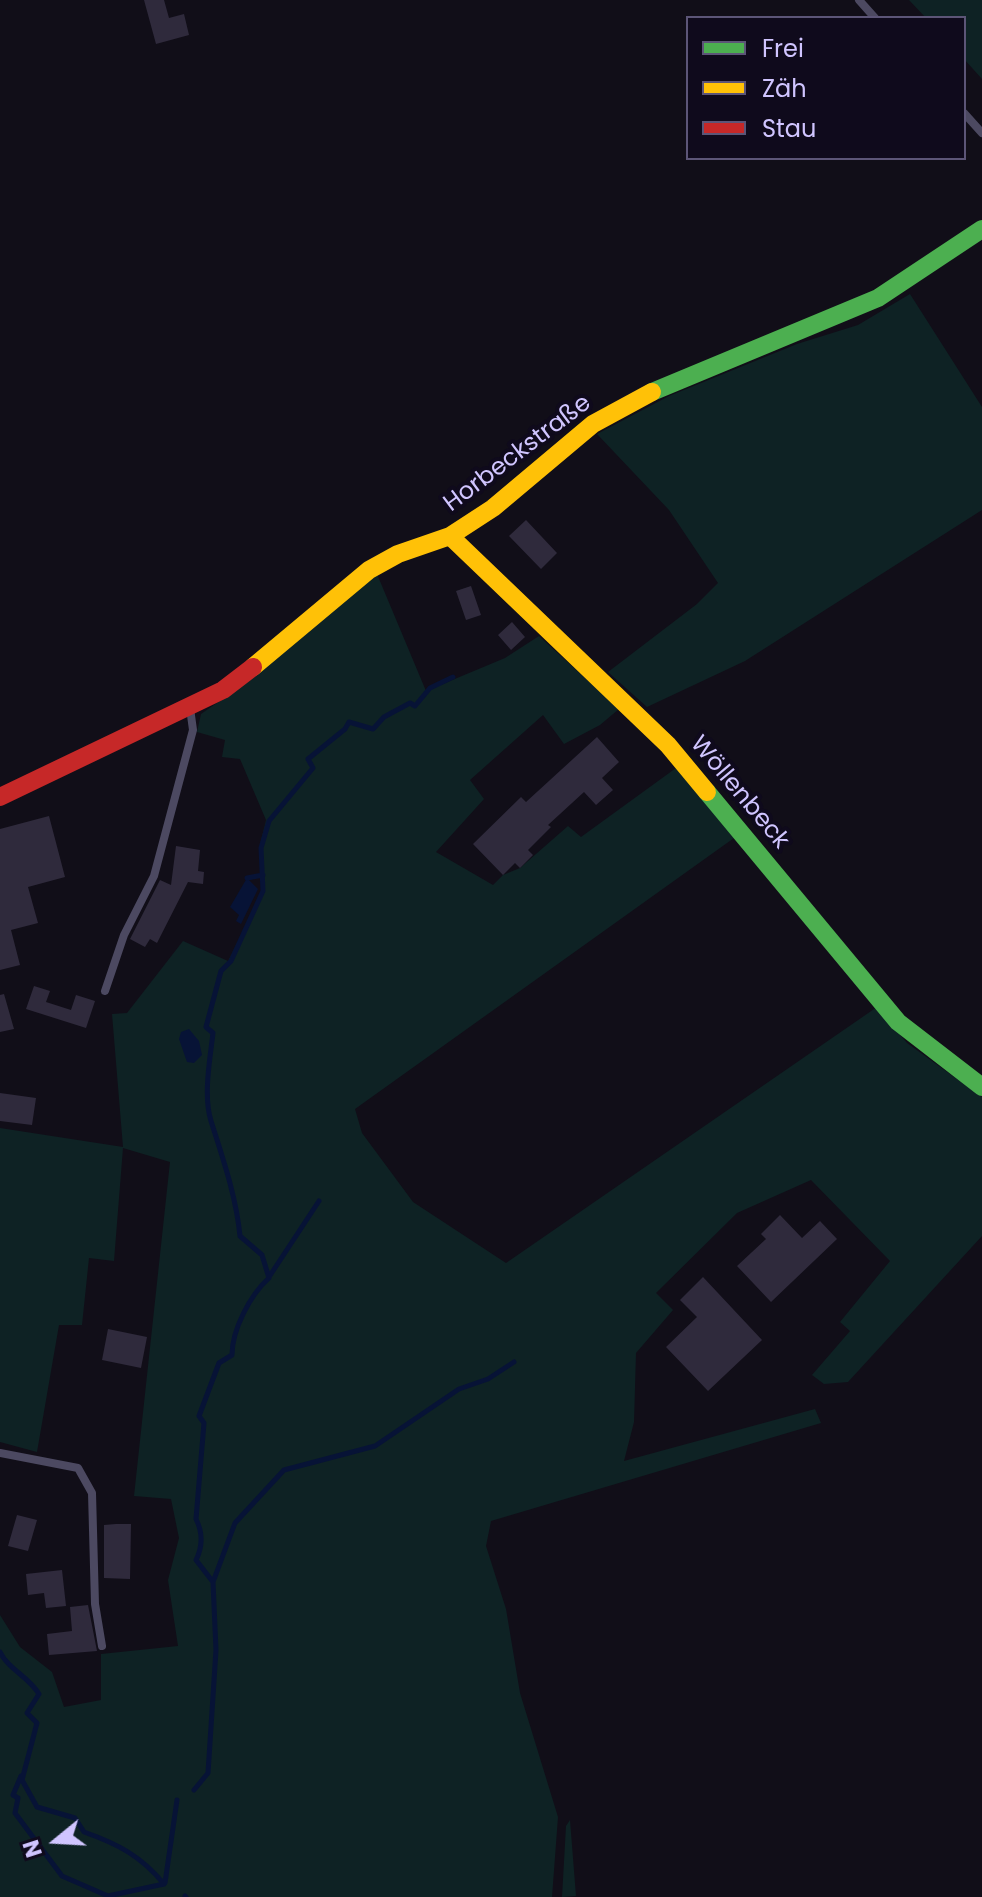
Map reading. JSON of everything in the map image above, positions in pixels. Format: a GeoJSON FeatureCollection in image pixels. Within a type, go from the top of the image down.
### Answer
{"type":"FeatureCollection","features":[{"type":"Feature","properties":{"kind":"street","name":"Horbeckstraße"},"geometry":{"type":"LineString","coordinates":[[0,797],[190,708],[235,681],[369,570],[398,554],[450,536],[493,508],[593,424],[641,397],[878,298],[982,229]]}},
{"type":"Feature","properties":{"kind":"street","name":"Wöllenbeck"},"geometry":{"type":"LineString","coordinates":[[450,536],[668,745],[898,1022],[982,1087]]}},
{"type":"Feature","properties":{"kind":"lane"},"geometry":{"type":"LineString","coordinates":[[859,0],[873,16]]}},
{"type":"Feature","properties":{"kind":"lane"},"geometry":{"type":"LineString","coordinates":[[966,115],[982,133]]}},
{"type":"Feature","properties":{"kind":"lane"},"geometry":{"type":"LineString","coordinates":[[105,991],[124,935],[154,876],[193,730],[190,708]]}},
{"type":"Feature","properties":{"kind":"lane"},"geometry":{"type":"LineString","coordinates":[[0,1453],[78,1468],[87,1480],[92,1493],[95,1604],[102,1646]]}},
{"type":"Feature","properties":{"kind":"green space"},"geometry":{"type":"Polygon","coordinates":[[[909,0],[982,0],[982,79],[966,61],[966,16],[924,16],[909,0]]]}},
{"type":"Feature","properties":{"kind":"green space"},"geometry":{"type":"Polygon","coordinates":[[[910,294],[982,407],[982,510],[745,661],[647,707],[608,672],[697,604],[718,583],[669,510],[597,434],[669,396],[797,344],[858,325],[910,294]]]}},
{"type":"Feature","properties":{"kind":"green space"},"geometry":{"type":"Polygon","coordinates":[[[377,574],[426,691],[505,658],[539,636],[619,709],[600,725],[564,744],[543,715],[470,780],[484,799],[436,852],[493,885],[503,875],[520,868],[568,826],[581,837],[676,768],[734,838],[355,1109],[362,1133],[413,1202],[506,1263],[877,1007],[907,1043],[982,1097],[982,1236],[848,1382],[824,1384],[812,1375],[850,1331],[840,1322],[890,1261],[811,1180],[737,1213],[656,1293],[673,1310],[636,1353],[634,1422],[624,1461],[815,1409],[821,1423],[491,1521],[486,1546],[506,1609],[520,1693],[558,1817],[552,1897],[0,1897],[0,1615],[20,1647],[52,1672],[64,1707],[101,1700],[101,1654],[178,1646],[168,1580],[179,1538],[171,1499],[134,1496],[170,1162],[123,1148],[114,1261],[89,1258],[82,1325],[59,1325],[37,1452],[0,1442],[0,1128],[123,1147],[112,1014],[127,1013],[183,941],[228,961],[262,892],[259,848],[266,820],[240,759],[222,757],[225,740],[197,732],[201,714],[247,682],[377,574]]]}},
{"type":"Feature","properties":{"kind":"green space"},"geometry":{"type":"Polygon","coordinates":[[[570,1820],[576,1896],[562,1897],[566,1826],[570,1820]]]}},
{"type":"Feature","properties":{"kind":"water"},"geometry":{"type":"Polygon","coordinates":[[[247,878],[258,889],[241,924],[236,921],[239,915],[230,907],[247,878]]]}},
{"type":"Feature","properties":{"kind":"water"},"geometry":{"type":"Polygon","coordinates":[[[189,1029],[199,1041],[202,1055],[194,1063],[187,1062],[179,1039],[181,1032],[189,1029]]]}},
{"type":"Feature","properties":{"kind":"building"},"geometry":{"type":"Polygon","coordinates":[[[144,0],[164,0],[169,18],[184,14],[189,35],[156,44],[144,0]]]}},
{"type":"Feature","properties":{"kind":"building"},"geometry":{"type":"Polygon","coordinates":[[[526,520],[557,553],[541,569],[509,536],[526,520]]]}},
{"type":"Feature","properties":{"kind":"building"},"geometry":{"type":"Polygon","coordinates":[[[471,586],[481,615],[466,620],[456,591],[471,586]]]}},
{"type":"Feature","properties":{"kind":"building"},"geometry":{"type":"Polygon","coordinates":[[[512,622],[525,637],[511,650],[498,635],[512,622]]]}},
{"type":"Feature","properties":{"kind":"building"},"geometry":{"type":"Polygon","coordinates":[[[597,737],[619,762],[602,778],[613,790],[596,805],[584,792],[548,825],[551,827],[528,850],[533,855],[520,868],[515,863],[503,875],[473,844],[521,797],[526,802],[597,737]]]}},
{"type":"Feature","properties":{"kind":"building"},"geometry":{"type":"Polygon","coordinates":[[[49,816],[65,877],[28,887],[38,923],[11,930],[20,965],[0,970],[0,829],[49,816]]]}},
{"type":"Feature","properties":{"kind":"building"},"geometry":{"type":"Polygon","coordinates":[[[176,846],[200,850],[198,871],[204,872],[203,884],[188,882],[157,943],[150,939],[145,947],[130,939],[160,880],[171,885],[176,846]]]}},
{"type":"Feature","properties":{"kind":"building"},"geometry":{"type":"Polygon","coordinates":[[[34,986],[50,991],[46,1002],[71,1010],[76,995],[95,1001],[86,1028],[26,1009],[34,986]]]}},
{"type":"Feature","properties":{"kind":"building"},"geometry":{"type":"Polygon","coordinates":[[[4,994],[14,1029],[0,1032],[0,995],[4,994]]]}},
{"type":"Feature","properties":{"kind":"building"},"geometry":{"type":"Polygon","coordinates":[[[0,1093],[36,1098],[32,1125],[0,1121],[0,1093]]]}},
{"type":"Feature","properties":{"kind":"building"},"geometry":{"type":"Polygon","coordinates":[[[780,1215],[802,1238],[820,1221],[837,1239],[771,1302],[737,1266],[766,1239],[761,1234],[780,1215]]]}},
{"type":"Feature","properties":{"kind":"building"},"geometry":{"type":"Polygon","coordinates":[[[703,1277],[762,1340],[708,1391],[666,1347],[697,1317],[680,1300],[703,1277]]]}},
{"type":"Feature","properties":{"kind":"building"},"geometry":{"type":"Polygon","coordinates":[[[108,1329],[147,1337],[141,1368],[102,1360],[108,1329]]]}},
{"type":"Feature","properties":{"kind":"building"},"geometry":{"type":"Polygon","coordinates":[[[17,1515],[37,1520],[28,1551],[8,1546],[17,1515]]]}},
{"type":"Feature","properties":{"kind":"building"},"geometry":{"type":"Polygon","coordinates":[[[131,1524],[130,1579],[104,1578],[104,1525],[131,1524]]]}},
{"type":"Feature","properties":{"kind":"building"},"geometry":{"type":"Polygon","coordinates":[[[62,1570],[66,1606],[46,1608],[44,1593],[28,1595],[26,1574],[62,1570]]]}},
{"type":"Feature","properties":{"kind":"building"},"geometry":{"type":"Polygon","coordinates":[[[88,1605],[97,1651],[49,1655],[47,1634],[72,1631],[70,1607],[88,1605]]]}},
{"type":"Feature","properties":{"kind":"waterway"},"geometry":{"type":"LineString","coordinates":[[213,1582],[196,1560],[201,1540],[196,1519],[204,1423],[199,1416],[219,1363],[232,1355],[243,1314],[269,1278],[262,1255],[240,1236],[232,1192],[211,1121],[207,1089],[213,1033],[206,1027],[221,971],[231,961],[263,891],[261,848],[269,821],[313,768],[308,759],[345,729],[349,722],[373,729],[384,717],[410,703],[415,706],[430,688],[453,677]]}},
{"type":"Feature","properties":{"kind":"waterway"},"geometry":{"type":"LineString","coordinates":[[247,878],[263,875]]}},
{"type":"Feature","properties":{"kind":"waterway"},"geometry":{"type":"LineString","coordinates":[[269,1277],[319,1201]]}},
{"type":"Feature","properties":{"kind":"waterway"},"geometry":{"type":"LineString","coordinates":[[194,1790],[208,1773],[216,1650],[213,1582],[235,1523],[284,1470],[375,1446],[459,1389],[488,1379],[514,1362]]}},
{"type":"Feature","properties":{"kind":"waterway"},"geometry":{"type":"LineString","coordinates":[[0,1652],[39,1694],[27,1713],[37,1723],[22,1780],[37,1807],[75,1818],[84,1832],[128,1852],[164,1884]]}},
{"type":"Feature","properties":{"kind":"waterway"},"geometry":{"type":"LineString","coordinates":[[21,1776],[13,1795],[18,1798],[15,1813],[62,1876],[108,1896],[164,1884]]}},
{"type":"Feature","properties":{"kind":"waterway"},"geometry":{"type":"LineString","coordinates":[[165,1883],[177,1800]]}},
{"type":"Feature","properties":{"kind":"traffic: fast"},"geometry":{"type":"LineString","coordinates":[[652,392],[878,298],[982,229]]}},
{"type":"Feature","properties":{"kind":"traffic: fast"},"geometry":{"type":"LineString","coordinates":[[707,792],[898,1022],[982,1087]]}},
{"type":"Feature","properties":{"kind":"traffic: slow"},"geometry":{"type":"LineString","coordinates":[[253,667],[369,570],[398,554],[450,536],[493,508],[593,424],[652,392]]}},
{"type":"Feature","properties":{"kind":"traffic: slow"},"geometry":{"type":"LineString","coordinates":[[450,536],[668,745],[707,792]]}},
{"type":"Feature","properties":{"kind":"traffic: jam"},"geometry":{"type":"LineString","coordinates":[[0,797],[223,690],[253,667]]}}]}
